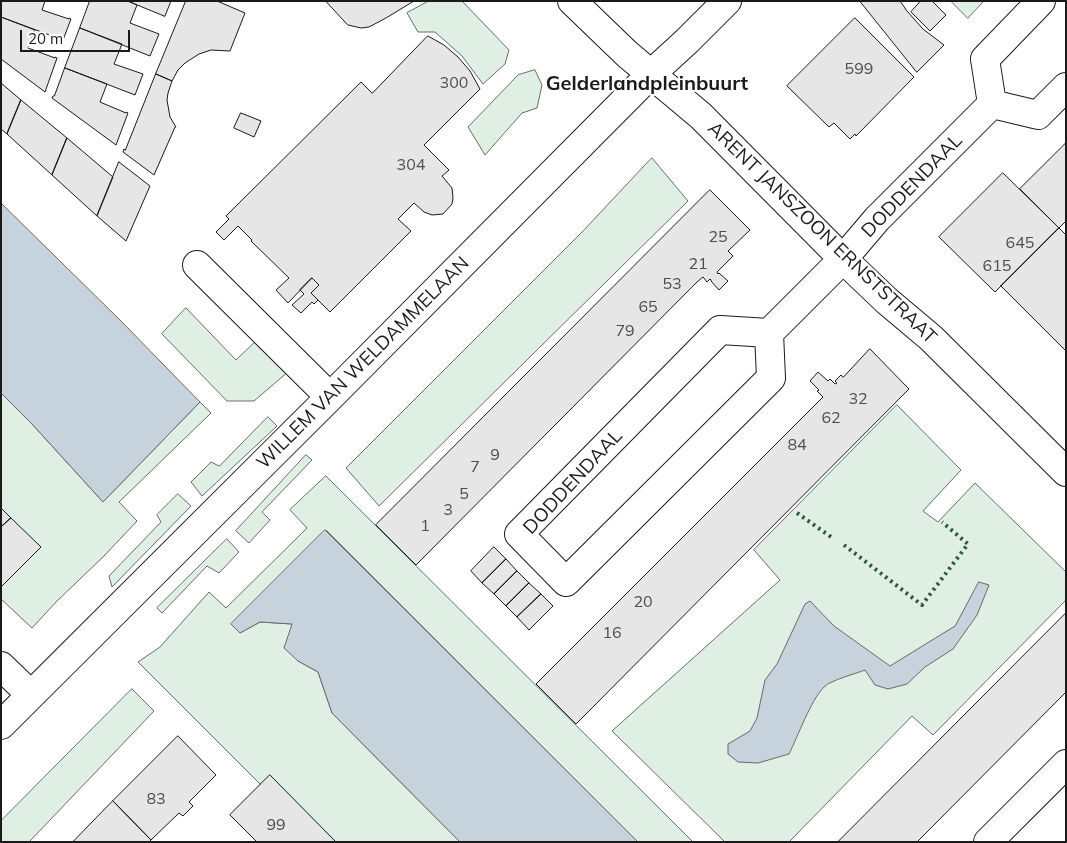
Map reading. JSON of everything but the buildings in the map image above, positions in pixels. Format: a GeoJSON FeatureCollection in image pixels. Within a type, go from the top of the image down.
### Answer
{"type":"FeatureCollection","features":[{"type":"Feature","properties":{"kind":"street","name":"ARENT JANSZOON ERNSTSTRAAT"},"geometry":{"type":"LineString","coordinates":[[572,1],[627,54],[701,116],[843,259],[887,301],[931,338],[1066,472]]}},
{"type":"Feature","properties":{"kind":"street","name":"WILLEM VAN WELDAMMELAAN"},"geometry":{"type":"LineString","coordinates":[[1,725],[651,74],[727,1]]}},
{"type":"Feature","properties":{"kind":"street"},"geometry":{"type":"LineString","coordinates":[[1041,1],[985,59],[992,104],[1038,115],[1066,87]]}},
{"type":"Feature","properties":{"kind":"street","name":"DODDENDAAL"},"geometry":{"type":"LineString","coordinates":[[769,333],[720,330],[519,534],[566,582],[771,378],[769,333],[843,259],[877,219],[992,104]]}},
{"type":"Feature","properties":{"kind":"street"},"geometry":{"type":"LineString","coordinates":[[196,265],[330,397]]}},
{"type":"Feature","properties":{"kind":"street"},"geometry":{"type":"LineString","coordinates":[[1,666],[31,695]]}},
{"type":"Feature","properties":{"kind":"street"},"geometry":{"type":"LineString","coordinates":[[988,842],[1066,764]]}},
{"type":"Feature","properties":{"kind":"green space"},"geometry":{"type":"Polygon","coordinates":[[[429,1],[462,1],[509,50],[505,64],[483,84],[462,56],[435,32],[418,32],[407,13],[429,1]]]}},
{"type":"Feature","properties":{"kind":"green space"},"geometry":{"type":"Polygon","coordinates":[[[951,1],[984,1],[968,18],[951,1]]]}},
{"type":"Feature","properties":{"kind":"green space"},"geometry":{"type":"Polygon","coordinates":[[[535,70],[542,85],[537,108],[522,113],[485,155],[468,127],[518,75],[535,70]]]}},
{"type":"Feature","properties":{"kind":"green space"},"geometry":{"type":"Polygon","coordinates":[[[652,158],[688,201],[379,506],[346,468],[584,230],[652,158]]]}},
{"type":"Feature","properties":{"kind":"green space"},"geometry":{"type":"Polygon","coordinates":[[[186,308],[236,360],[259,338],[289,371],[254,401],[227,401],[162,334],[186,308]]]}},
{"type":"Feature","properties":{"kind":"green space"},"geometry":{"type":"Polygon","coordinates":[[[1,393],[103,502],[200,402],[211,413],[119,502],[137,521],[32,628],[1,599],[1,393]]]}},
{"type":"Feature","properties":{"kind":"green space"},"geometry":{"type":"Polygon","coordinates":[[[897,405],[961,470],[923,511],[938,522],[975,483],[1066,572],[1066,600],[933,735],[912,716],[789,842],[725,842],[612,731],[780,580],[754,550],[897,405]]]}},
{"type":"Feature","properties":{"kind":"green space"},"geometry":{"type":"Polygon","coordinates":[[[268,417],[277,426],[202,496],[191,482],[211,462],[219,466],[268,417]]]}},
{"type":"Feature","properties":{"kind":"green space"},"geometry":{"type":"Polygon","coordinates":[[[306,455],[312,460],[262,512],[270,520],[249,543],[236,531],[306,455]]]}},
{"type":"Feature","properties":{"kind":"green space"},"geometry":{"type":"Polygon","coordinates":[[[326,476],[693,842],[638,842],[326,530],[240,633],[260,622],[293,624],[298,661],[318,672],[332,713],[460,842],[318,842],[138,662],[160,647],[209,592],[226,608],[307,528],[290,510],[326,476]]]}},
{"type":"Feature","properties":{"kind":"green space"},"geometry":{"type":"Polygon","coordinates":[[[178,494],[191,506],[112,587],[109,576],[161,522],[157,515],[178,494]]]}},
{"type":"Feature","properties":{"kind":"green space"},"geometry":{"type":"Polygon","coordinates":[[[227,539],[239,552],[219,573],[207,566],[162,613],[157,608],[227,539]]]}},
{"type":"Feature","properties":{"kind":"green space"},"geometry":{"type":"Polygon","coordinates":[[[132,689],[154,711],[29,842],[1,842],[1,821],[132,689]]]}},
{"type":"Feature","properties":{"kind":"shaded area"},"geometry":{"type":"Polygon","coordinates":[[[1,203],[200,402],[103,502],[1,393],[1,203]]]}},
{"type":"Feature","properties":{"kind":"shaded area"},"geometry":{"type":"Polygon","coordinates":[[[325,530],[638,842],[460,842],[332,713],[318,672],[298,661],[284,648],[292,624],[260,622],[240,633],[231,624],[325,530]]]}},
{"type":"Feature","properties":{"kind":"shaded area"},"geometry":{"type":"Polygon","coordinates":[[[979,582],[989,585],[977,615],[953,649],[925,667],[907,684],[888,689],[875,685],[865,670],[837,680],[827,684],[819,693],[789,754],[758,763],[738,762],[728,754],[728,744],[750,731],[757,718],[765,680],[777,664],[805,604],[810,601],[834,626],[890,666],[955,626],[979,582]]]}},
{"type":"Feature","properties":{"kind":"hedge"},"geometry":{"type":"LineString","coordinates":[[797,513],[831,537]]}},
{"type":"Feature","properties":{"kind":"hedge"},"geometry":{"type":"LineString","coordinates":[[844,545],[922,605],[968,544],[942,522]]}},
{"type":"Feature","properties":{"kind":"district","name":"Gelderlandpleinbuurt"},"geometry":{"type":"Point","coordinates":[647,84]}}]}
